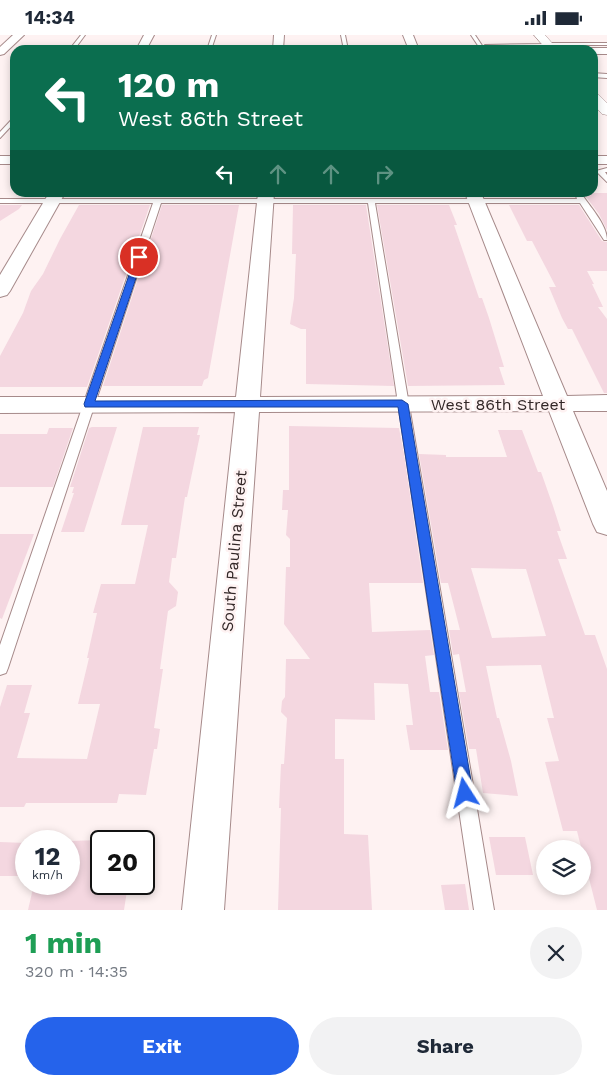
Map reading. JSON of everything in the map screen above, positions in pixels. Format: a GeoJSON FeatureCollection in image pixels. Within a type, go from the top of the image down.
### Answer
{"type":"FeatureCollection","features":[{"type":"Feature","properties":{"kind":"main road"},"geometry":{"type":"LineString","coordinates":[[598,101],[607,111]]}},
{"type":"Feature","properties":{"kind":"street"},"geometry":{"type":"LineString","coordinates":[[0,52],[19,35]]}},
{"type":"Feature","properties":{"kind":"street"},"geometry":{"type":"LineString","coordinates":[[0,291],[55,197]]}},
{"type":"Feature","properties":{"kind":"street","name":"South Paulina Street"},"geometry":{"type":"LineString","coordinates":[[203,910],[265,197]]}},
{"type":"Feature","properties":{"kind":"street"},"geometry":{"type":"LineString","coordinates":[[475,197],[607,524]]}},
{"type":"Feature","properties":{"kind":"street","name":"West 86th Street"},"geometry":{"type":"LineString","coordinates":[[0,405],[607,403]]}},
{"type":"Feature","properties":{"kind":"lane"},"geometry":{"type":"LineString","coordinates":[[75,45],[83,35]]}},
{"type":"Feature","properties":{"kind":"lane"},"geometry":{"type":"LineString","coordinates":[[473,35],[482,45]]}},
{"type":"Feature","properties":{"kind":"lane"},"geometry":{"type":"LineString","coordinates":[[522,45],[580,39]]}},
{"type":"Feature","properties":{"kind":"lane"},"geometry":{"type":"LineString","coordinates":[[546,43],[607,45]]}},
{"type":"Feature","properties":{"kind":"lane"},"geometry":{"type":"LineString","coordinates":[[0,136],[10,124]]}},
{"type":"Feature","properties":{"kind":"lane"},"geometry":{"type":"LineString","coordinates":[[607,170],[600,171],[607,180]]}},
{"type":"Feature","properties":{"kind":"lane"},"geometry":{"type":"LineString","coordinates":[[0,201],[55,197],[158,201],[265,197],[371,201],[475,197],[583,201]]}},
{"type":"Feature","properties":{"kind":"lane"},"geometry":{"type":"LineString","coordinates":[[580,197],[607,238]]}},
{"type":"Feature","properties":{"kind":"lane"},"geometry":{"type":"LineString","coordinates":[[0,668],[158,201]]}},
{"type":"Feature","properties":{"kind":"lane"},"geometry":{"type":"LineString","coordinates":[[371,201],[484,910]]}},
{"type":"Feature","properties":{"kind":"building"},"geometry":{"type":"Polygon","coordinates":[[[598,193],[607,193],[607,230],[599,214],[586,197],[598,197],[598,193]]]}},
{"type":"Feature","properties":{"kind":"building"},"geometry":{"type":"Polygon","coordinates":[[[0,205],[22,205],[0,221],[0,205]]]}},
{"type":"Feature","properties":{"kind":"building"},"geometry":{"type":"Polygon","coordinates":[[[79,205],[150,205],[87,387],[0,387],[0,356],[23,313],[31,291],[43,274],[79,205]]]}},
{"type":"Feature","properties":{"kind":"building"},"geometry":{"type":"Polygon","coordinates":[[[162,205],[239,205],[208,378],[204,380],[202,386],[103,386],[162,205]]]}},
{"type":"Feature","properties":{"kind":"building"},"geometry":{"type":"Polygon","coordinates":[[[293,205],[366,205],[394,386],[306,384],[306,329],[290,324],[294,298],[296,254],[292,254],[293,205]]]}},
{"type":"Feature","properties":{"kind":"building"},"geometry":{"type":"Polygon","coordinates":[[[377,205],[449,205],[479,298],[482,298],[489,318],[504,367],[499,367],[505,385],[408,386],[377,205]]]}},
{"type":"Feature","properties":{"kind":"building"},"geometry":{"type":"Polygon","coordinates":[[[509,205],[579,205],[602,241],[607,242],[607,271],[587,271],[603,307],[598,307],[607,319],[607,393],[604,393],[572,329],[568,329],[562,318],[549,287],[556,287],[532,241],[527,241],[509,205]]]}},
{"type":"Feature","properties":{"kind":"building"},"geometry":{"type":"Polygon","coordinates":[[[289,426],[399,428],[404,454],[423,583],[369,583],[372,632],[430,630],[434,655],[425,656],[430,692],[439,692],[448,750],[410,750],[406,725],[413,725],[408,684],[374,683],[375,720],[335,719],[335,759],[344,759],[344,834],[368,835],[372,910],[278,910],[281,764],[284,764],[287,718],[281,712],[282,701],[285,697],[286,659],[310,659],[284,624],[286,567],[290,567],[290,539],[286,535],[288,510],[282,510],[283,490],[289,490],[289,426]]]}},
{"type":"Feature","properties":{"kind":"building"},"geometry":{"type":"Polygon","coordinates":[[[117,427],[84,532],[61,532],[74,493],[72,493],[74,487],[70,487],[89,428],[117,427]]]}},
{"type":"Feature","properties":{"kind":"building"},"geometry":{"type":"Polygon","coordinates":[[[143,427],[199,427],[197,435],[200,435],[187,497],[185,497],[176,558],[172,558],[169,582],[178,592],[176,606],[168,611],[160,669],[163,669],[154,728],[160,729],[157,749],[154,749],[146,795],[119,794],[117,803],[26,803],[24,807],[0,807],[0,707],[7,685],[32,685],[24,713],[30,713],[17,758],[87,759],[100,704],[78,704],[97,613],[93,613],[101,584],[135,584],[148,525],[121,525],[143,427]]]}},
{"type":"Feature","properties":{"kind":"building"},"geometry":{"type":"Polygon","coordinates":[[[49,428],[73,428],[53,487],[0,487],[0,434],[47,434],[49,428]]]}},
{"type":"Feature","properties":{"kind":"building"},"geometry":{"type":"Polygon","coordinates":[[[498,430],[522,430],[538,472],[541,472],[561,531],[557,531],[567,559],[558,559],[585,635],[595,635],[607,669],[607,910],[597,910],[591,886],[591,840],[579,840],[577,831],[563,831],[545,762],[559,761],[547,718],[554,718],[541,665],[486,666],[497,718],[499,718],[511,761],[518,796],[483,793],[476,749],[469,749],[459,692],[466,692],[459,654],[453,655],[449,630],[460,630],[448,583],[441,583],[419,454],[446,455],[446,457],[507,457],[498,430]],[[471,568],[492,638],[546,636],[526,569],[471,568]]]}},
{"type":"Feature","properties":{"kind":"building"},"geometry":{"type":"Polygon","coordinates":[[[0,534],[34,534],[2,619],[0,618],[0,534]]]}},
{"type":"Feature","properties":{"kind":"building"},"geometry":{"type":"Polygon","coordinates":[[[489,837],[525,837],[533,875],[496,875],[489,837]]]}},
{"type":"Feature","properties":{"kind":"building"},"geometry":{"type":"Polygon","coordinates":[[[90,840],[90,895],[126,895],[124,910],[28,910],[31,895],[80,895],[80,841],[90,840]]]}},
{"type":"Feature","properties":{"kind":"building"},"geometry":{"type":"Polygon","coordinates":[[[0,842],[15,843],[15,876],[0,876],[0,842]]]}},
{"type":"Feature","properties":{"kind":"building"},"geometry":{"type":"Polygon","coordinates":[[[465,884],[469,910],[445,910],[441,885],[465,884]]]}},
{"type":"Feature","properties":{"kind":"route"},"geometry":{"type":"LineString","coordinates":[[139,257],[89,404],[402,404],[465,793]]}}]}
